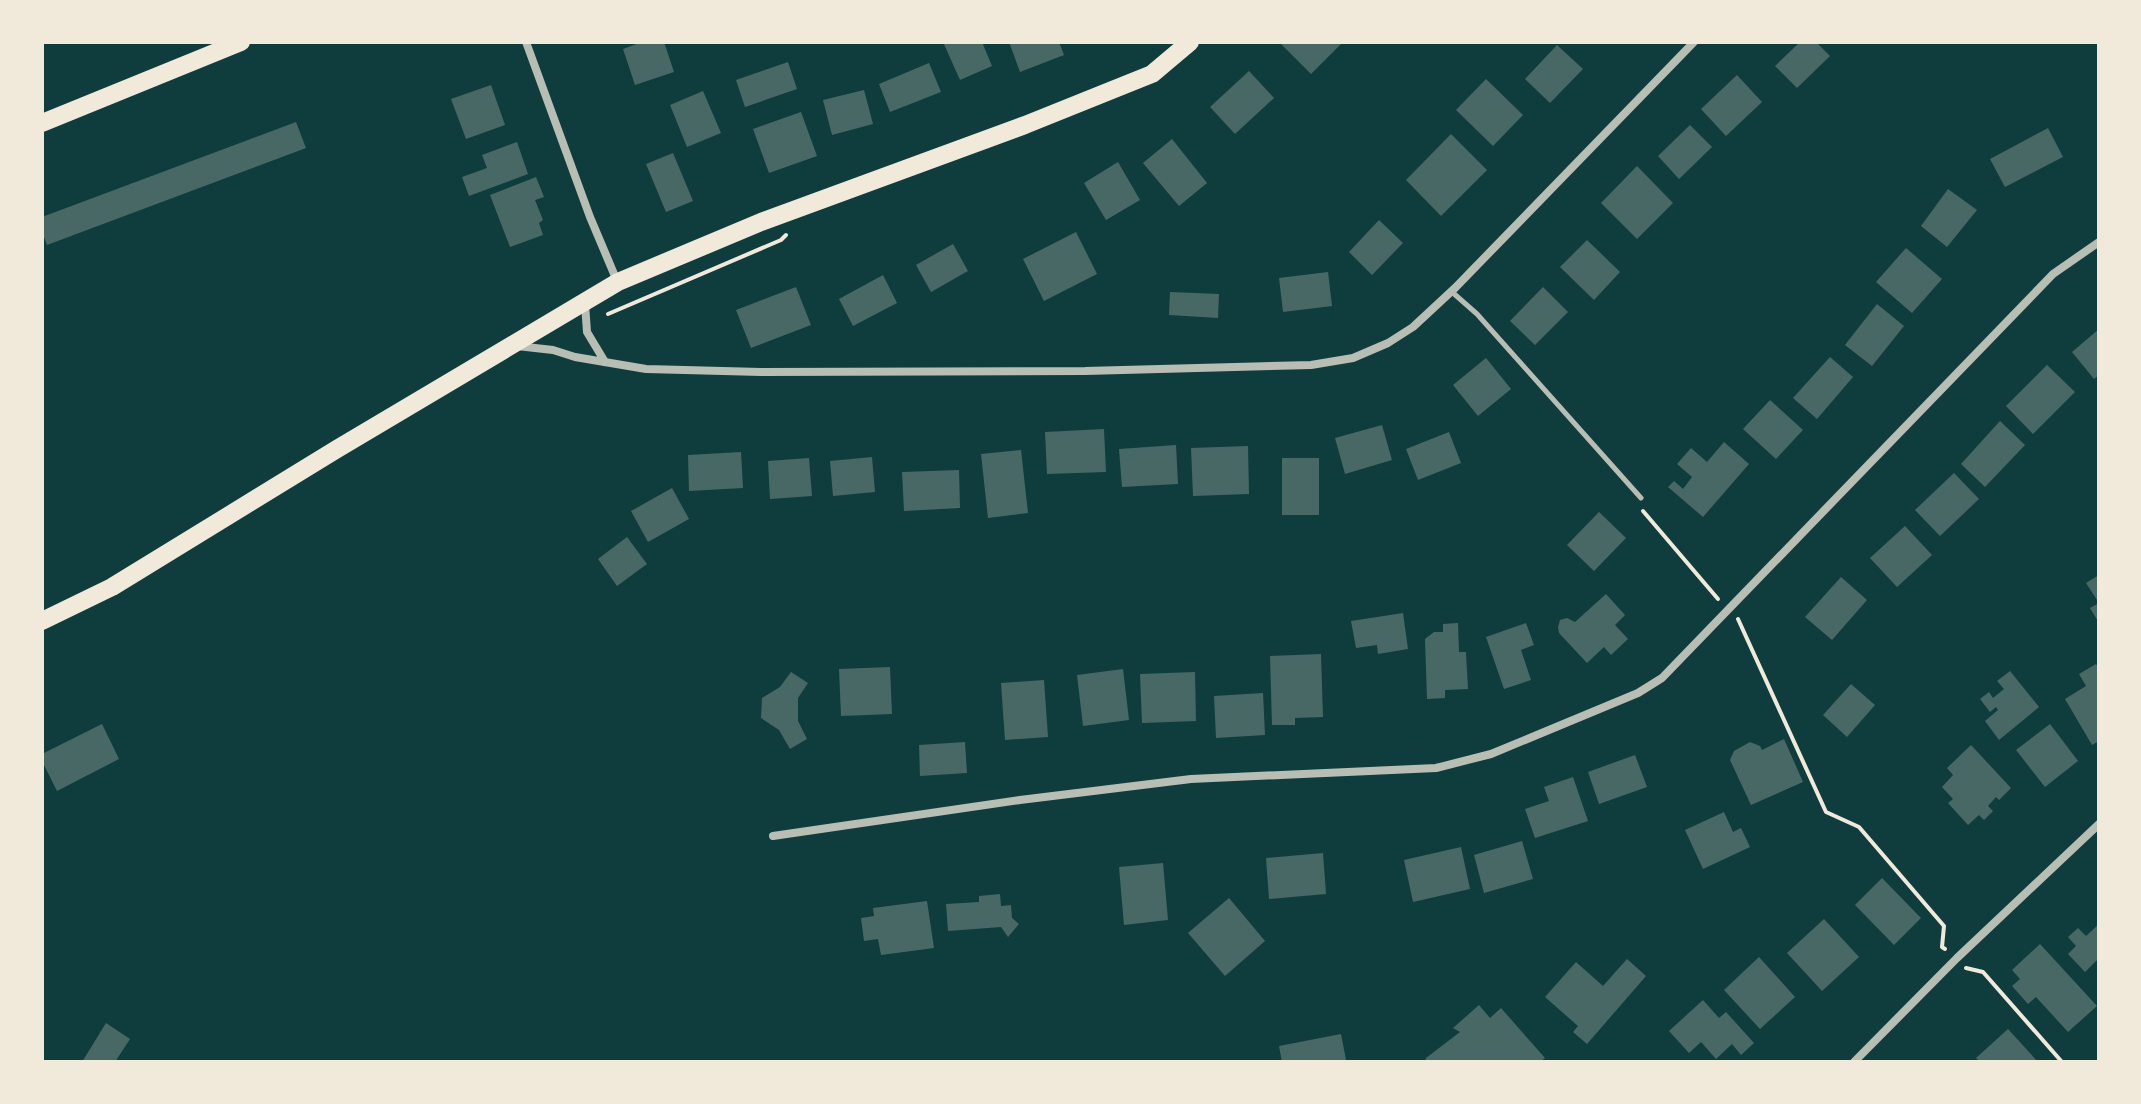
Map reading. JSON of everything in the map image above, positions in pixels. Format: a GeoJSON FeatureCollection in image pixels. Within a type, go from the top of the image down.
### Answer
{"type":"FeatureCollection","features":[{"type":"Feature","properties":{"kind":"highway"},"geometry":{"type":"LineString","coordinates":[[42,123],[241,42]]}},
{"type":"Feature","properties":{"kind":"highway"},"geometry":{"type":"LineString","coordinates":[[42,621],[112,587],[618,282],[761,222],[1025,125],[1152,74],[1190,42]]}},
{"type":"Feature","properties":{"kind":"street"},"geometry":{"type":"LineString","coordinates":[[526,42],[590,217],[618,282]]}},
{"type":"Feature","properties":{"kind":"street"},"geometry":{"type":"LineString","coordinates":[[509,345],[553,350],[646,369],[761,372],[1085,371],[1311,365],[1353,358],[1388,343],[1413,327],[1694,42]]}},
{"type":"Feature","properties":{"kind":"street"},"geometry":{"type":"LineString","coordinates":[[773,836],[1191,779],[1436,768],[1491,754],[1638,693],[1662,678],[2043,285],[2099,242]]}},
{"type":"Feature","properties":{"kind":"street"},"geometry":{"type":"LineString","coordinates":[[585,301],[587,332],[605,362]]}},
{"type":"Feature","properties":{"kind":"street"},"geometry":{"type":"LineString","coordinates":[[1854,1062],[1957,958],[2099,824]]}},
{"type":"Feature","properties":{"kind":"lane"},"geometry":{"type":"LineString","coordinates":[[1451,291],[1477,314],[1641,498]]}},
{"type":"Feature","properties":{"kind":"path"},"geometry":{"type":"LineString","coordinates":[[602,317],[781,240],[791,232]]}},
{"type":"Feature","properties":{"kind":"path"},"geometry":{"type":"LineString","coordinates":[[1641,498],[1636,503],[1715,597],[1737,618]]}},
{"type":"Feature","properties":{"kind":"path"},"geometry":{"type":"LineString","coordinates":[[1741,627],[1826,812],[1859,827],[1944,926],[1942,947],[1965,968],[1983,972],[2062,1062]]}},
{"type":"Feature","properties":{"kind":"building"},"geometry":{"type":"Polygon","coordinates":[[[642,42],[664,42],[674,72],[635,85],[623,49],[642,42]]]}},
{"type":"Feature","properties":{"kind":"building"},"geometry":{"type":"Polygon","coordinates":[[[943,42],[982,42],[992,66],[960,80],[943,42]]]}},
{"type":"Feature","properties":{"kind":"building"},"geometry":{"type":"Polygon","coordinates":[[[1009,42],[1059,42],[1064,55],[1020,72],[1009,42]]]}},
{"type":"Feature","properties":{"kind":"building"},"geometry":{"type":"Polygon","coordinates":[[[1279,42],[1343,42],[1311,74],[1279,42]]]}},
{"type":"Feature","properties":{"kind":"building"},"geometry":{"type":"Polygon","coordinates":[[[1800,42],[1816,42],[1830,56],[1797,88],[1775,66],[1800,42]]]}},
{"type":"Feature","properties":{"kind":"building"},"geometry":{"type":"Polygon","coordinates":[[[1557,45],[1583,69],[1550,103],[1525,79],[1557,45]]]}},
{"type":"Feature","properties":{"kind":"building"},"geometry":{"type":"Polygon","coordinates":[[[788,62],[797,89],[745,107],[736,80],[788,62]]]}},
{"type":"Feature","properties":{"kind":"building"},"geometry":{"type":"Polygon","coordinates":[[[929,63],[941,92],[890,112],[879,84],[929,63]]]}},
{"type":"Feature","properties":{"kind":"building"},"geometry":{"type":"Polygon","coordinates":[[[1249,71],[1274,98],[1235,134],[1210,107],[1249,71]]]}},
{"type":"Feature","properties":{"kind":"building"},"geometry":{"type":"Polygon","coordinates":[[[1737,75],[1762,102],[1726,136],[1701,109],[1737,75]]]}},
{"type":"Feature","properties":{"kind":"building"},"geometry":{"type":"Polygon","coordinates":[[[1486,79],[1523,115],[1493,146],[1456,110],[1486,79]]]}},
{"type":"Feature","properties":{"kind":"building"},"geometry":{"type":"Polygon","coordinates":[[[491,85],[505,125],[466,139],[451,99],[491,85]]]}},
{"type":"Feature","properties":{"kind":"building"},"geometry":{"type":"Polygon","coordinates":[[[864,90],[873,124],[832,135],[823,100],[864,90]]]}},
{"type":"Feature","properties":{"kind":"building"},"geometry":{"type":"Polygon","coordinates":[[[703,91],[721,133],[687,147],[670,105],[703,91]]]}},
{"type":"Feature","properties":{"kind":"building"},"geometry":{"type":"Polygon","coordinates":[[[801,112],[817,156],[769,173],[753,129],[801,112]]]}},
{"type":"Feature","properties":{"kind":"building"},"geometry":{"type":"Polygon","coordinates":[[[296,122],[306,148],[47,245],[42,232],[42,217],[296,122]]]}},
{"type":"Feature","properties":{"kind":"building"},"geometry":{"type":"Polygon","coordinates":[[[1690,125],[1712,147],[1679,179],[1658,156],[1690,125]]]}},
{"type":"Feature","properties":{"kind":"building"},"geometry":{"type":"Polygon","coordinates":[[[2048,128],[2063,157],[2005,187],[1990,159],[2048,128]]]}},
{"type":"Feature","properties":{"kind":"building"},"geometry":{"type":"Polygon","coordinates":[[[1451,134],[1487,170],[1441,216],[1406,180],[1451,134]]]}},
{"type":"Feature","properties":{"kind":"building"},"geometry":{"type":"Polygon","coordinates":[[[1172,139],[1207,183],[1179,206],[1143,163],[1172,139]]]}},
{"type":"Feature","properties":{"kind":"building"},"geometry":{"type":"Polygon","coordinates":[[[517,142],[528,174],[469,196],[462,177],[487,168],[482,155],[517,142]]]}},
{"type":"Feature","properties":{"kind":"building"},"geometry":{"type":"Polygon","coordinates":[[[673,153],[693,201],[666,212],[646,164],[673,153]]]}},
{"type":"Feature","properties":{"kind":"building"},"geometry":{"type":"Polygon","coordinates":[[[1118,162],[1140,200],[1106,220],[1084,183],[1118,162]]]}},
{"type":"Feature","properties":{"kind":"building"},"geometry":{"type":"Polygon","coordinates":[[[1637,166],[1673,203],[1637,239],[1601,203],[1637,166]]]}},
{"type":"Feature","properties":{"kind":"building"},"geometry":{"type":"Polygon","coordinates":[[[536,177],[544,197],[535,200],[543,220],[539,223],[543,235],[510,247],[490,195],[536,177]]]}},
{"type":"Feature","properties":{"kind":"building"},"geometry":{"type":"Polygon","coordinates":[[[1948,189],[1977,210],[1947,247],[1921,226],[1948,189]]]}},
{"type":"Feature","properties":{"kind":"building"},"geometry":{"type":"Polygon","coordinates":[[[1379,220],[1403,243],[1372,275],[1349,252],[1379,220]]]}},
{"type":"Feature","properties":{"kind":"building"},"geometry":{"type":"Polygon","coordinates":[[[1076,232],[1097,274],[1044,301],[1023,259],[1076,232]]]}},
{"type":"Feature","properties":{"kind":"building"},"geometry":{"type":"Polygon","coordinates":[[[1587,240],[1620,272],[1594,300],[1560,267],[1587,240]]]}},
{"type":"Feature","properties":{"kind":"building"},"geometry":{"type":"Polygon","coordinates":[[[953,244],[968,271],[931,292],[916,265],[953,244]]]}},
{"type":"Feature","properties":{"kind":"building"},"geometry":{"type":"Polygon","coordinates":[[[1906,248],[1942,279],[1912,313],[1876,282],[1906,248]]]}},
{"type":"Feature","properties":{"kind":"building"},"geometry":{"type":"Polygon","coordinates":[[[1328,272],[1332,306],[1283,312],[1279,278],[1328,272]]]}},
{"type":"Feature","properties":{"kind":"building"},"geometry":{"type":"Polygon","coordinates":[[[883,275],[897,303],[853,326],[839,299],[883,275]]]}},
{"type":"Feature","properties":{"kind":"building"},"geometry":{"type":"Polygon","coordinates":[[[796,287],[811,325],[751,348],[736,310],[796,287]]]}},
{"type":"Feature","properties":{"kind":"building"},"geometry":{"type":"Polygon","coordinates":[[[1543,287],[1568,312],[1535,345],[1510,321],[1543,287]]]}},
{"type":"Feature","properties":{"kind":"building"},"geometry":{"type":"Polygon","coordinates":[[[1170,292],[1219,294],[1218,318],[1169,315],[1170,292]]]}},
{"type":"Feature","properties":{"kind":"building"},"geometry":{"type":"Polygon","coordinates":[[[1877,304],[1904,326],[1872,366],[1845,345],[1877,304]]]}},
{"type":"Feature","properties":{"kind":"building"},"geometry":{"type":"Polygon","coordinates":[[[2099,329],[2099,375],[2094,379],[2072,352],[2099,329]]]}},
{"type":"Feature","properties":{"kind":"building"},"geometry":{"type":"Polygon","coordinates":[[[1830,357],[1853,377],[1817,419],[1793,398],[1830,357]]]}},
{"type":"Feature","properties":{"kind":"building"},"geometry":{"type":"Polygon","coordinates":[[[1486,358],[1511,389],[1478,416],[1453,385],[1486,358]]]}},
{"type":"Feature","properties":{"kind":"building"},"geometry":{"type":"Polygon","coordinates":[[[2047,365],[2075,392],[2033,434],[2006,406],[2047,365]]]}},
{"type":"Feature","properties":{"kind":"building"},"geometry":{"type":"Polygon","coordinates":[[[1770,400],[1803,430],[1776,459],[1743,429],[1770,400]]]}},
{"type":"Feature","properties":{"kind":"building"},"geometry":{"type":"Polygon","coordinates":[[[2000,421],[2025,445],[1985,487],[1961,464],[2000,421]]]}},
{"type":"Feature","properties":{"kind":"building"},"geometry":{"type":"Polygon","coordinates":[[[1382,425],[1392,460],[1345,474],[1335,438],[1382,425]]]}},
{"type":"Feature","properties":{"kind":"building"},"geometry":{"type":"Polygon","coordinates":[[[1104,429],[1106,472],[1047,474],[1045,432],[1104,429]]]}},
{"type":"Feature","properties":{"kind":"building"},"geometry":{"type":"Polygon","coordinates":[[[1449,432],[1461,463],[1418,480],[1406,449],[1449,432]]]}},
{"type":"Feature","properties":{"kind":"building"},"geometry":{"type":"Polygon","coordinates":[[[1724,442],[1749,464],[1703,517],[1668,487],[1674,481],[1683,489],[1692,477],[1677,464],[1691,448],[1707,462],[1724,442]]]}},
{"type":"Feature","properties":{"kind":"building"},"geometry":{"type":"Polygon","coordinates":[[[1176,445],[1178,484],[1122,487],[1119,449],[1176,445]]]}},
{"type":"Feature","properties":{"kind":"building"},"geometry":{"type":"Polygon","coordinates":[[[1248,446],[1249,494],[1193,496],[1191,448],[1248,446]]]}},
{"type":"Feature","properties":{"kind":"building"},"geometry":{"type":"Polygon","coordinates":[[[1021,450],[1028,513],[988,518],[981,454],[1021,450]]]}},
{"type":"Feature","properties":{"kind":"building"},"geometry":{"type":"Polygon","coordinates":[[[741,452],[743,488],[689,491],[688,455],[741,452]]]}},
{"type":"Feature","properties":{"kind":"building"},"geometry":{"type":"Polygon","coordinates":[[[872,457],[875,492],[833,496],[830,461],[872,457]]]}},
{"type":"Feature","properties":{"kind":"building"},"geometry":{"type":"Polygon","coordinates":[[[809,458],[812,496],[770,499],[768,461],[809,458]]]}},
{"type":"Feature","properties":{"kind":"building"},"geometry":{"type":"Polygon","coordinates":[[[1282,458],[1319,458],[1319,515],[1282,515],[1282,458]]]}},
{"type":"Feature","properties":{"kind":"building"},"geometry":{"type":"Polygon","coordinates":[[[959,470],[960,508],[904,511],[902,472],[959,470]]]}},
{"type":"Feature","properties":{"kind":"building"},"geometry":{"type":"Polygon","coordinates":[[[1954,473],[1979,499],[1940,536],[1915,510],[1954,473]]]}},
{"type":"Feature","properties":{"kind":"building"},"geometry":{"type":"Polygon","coordinates":[[[672,488],[689,519],[648,542],[631,511],[672,488]]]}},
{"type":"Feature","properties":{"kind":"building"},"geometry":{"type":"Polygon","coordinates":[[[1599,512],[1626,538],[1594,571],[1567,545],[1599,512]]]}},
{"type":"Feature","properties":{"kind":"building"},"geometry":{"type":"Polygon","coordinates":[[[1905,526],[1932,555],[1897,587],[1870,558],[1905,526]]]}},
{"type":"Feature","properties":{"kind":"building"},"geometry":{"type":"Polygon","coordinates":[[[627,537],[647,564],[617,586],[598,559],[627,537]]]}},
{"type":"Feature","properties":{"kind":"building"},"geometry":{"type":"Polygon","coordinates":[[[2099,575],[2099,603],[2086,583],[2099,575]]]}},
{"type":"Feature","properties":{"kind":"building"},"geometry":{"type":"Polygon","coordinates":[[[1841,577],[1867,600],[1832,640],[1805,617],[1841,577]]]}},
{"type":"Feature","properties":{"kind":"building"},"geometry":{"type":"Polygon","coordinates":[[[1606,594],[1625,615],[1615,625],[1628,639],[1611,655],[1604,647],[1587,663],[1559,633],[1558,627],[1560,620],[1567,618],[1575,622],[1606,594]]]}},
{"type":"Feature","properties":{"kind":"building"},"geometry":{"type":"Polygon","coordinates":[[[2099,603],[2099,623],[2090,608],[2099,603]]]}},
{"type":"Feature","properties":{"kind":"building"},"geometry":{"type":"Polygon","coordinates":[[[1403,613],[1408,649],[1378,654],[1377,645],[1356,648],[1351,621],[1403,613]]]}},
{"type":"Feature","properties":{"kind":"building"},"geometry":{"type":"Polygon","coordinates":[[[1458,623],[1459,652],[1466,652],[1468,689],[1445,690],[1445,698],[1427,699],[1425,639],[1434,632],[1443,632],[1443,624],[1458,623]]]}},
{"type":"Feature","properties":{"kind":"building"},"geometry":{"type":"Polygon","coordinates":[[[1526,623],[1534,645],[1521,650],[1531,680],[1504,689],[1486,637],[1526,623]]]}},
{"type":"Feature","properties":{"kind":"building"},"geometry":{"type":"Polygon","coordinates":[[[1321,654],[1323,717],[1295,718],[1295,725],[1272,725],[1270,656],[1321,654]]]}},
{"type":"Feature","properties":{"kind":"building"},"geometry":{"type":"Polygon","coordinates":[[[2096,664],[2099,669],[2099,741],[2092,745],[2065,699],[2086,686],[2079,674],[2096,664]]]}},
{"type":"Feature","properties":{"kind":"building"},"geometry":{"type":"Polygon","coordinates":[[[890,667],[892,714],[841,716],[839,669],[890,667]]]}},
{"type":"Feature","properties":{"kind":"building"},"geometry":{"type":"Polygon","coordinates":[[[1123,669],[1129,720],[1083,726],[1077,675],[1123,669]]]}},
{"type":"Feature","properties":{"kind":"building"},"geometry":{"type":"Polygon","coordinates":[[[2010,671],[2039,707],[1999,740],[1985,721],[1998,710],[1996,707],[1990,712],[1980,699],[1989,692],[1993,698],[2004,689],[1997,681],[2010,671]]]}},
{"type":"Feature","properties":{"kind":"building"},"geometry":{"type":"Polygon","coordinates":[[[791,672],[808,683],[798,698],[798,721],[807,739],[790,749],[779,730],[761,718],[762,698],[780,687],[791,672]]]}},
{"type":"Feature","properties":{"kind":"building"},"geometry":{"type":"Polygon","coordinates":[[[1195,672],[1196,721],[1142,723],[1140,674],[1195,672]]]}},
{"type":"Feature","properties":{"kind":"building"},"geometry":{"type":"Polygon","coordinates":[[[1044,680],[1048,737],[1005,740],[1001,683],[1044,680]]]}},
{"type":"Feature","properties":{"kind":"building"},"geometry":{"type":"Polygon","coordinates":[[[1851,684],[1875,705],[1847,737],[1823,715],[1851,684]]]}},
{"type":"Feature","properties":{"kind":"building"},"geometry":{"type":"Polygon","coordinates":[[[1263,693],[1265,735],[1216,738],[1214,696],[1263,693]]]}},
{"type":"Feature","properties":{"kind":"building"},"geometry":{"type":"Polygon","coordinates":[[[102,724],[119,759],[57,791],[42,761],[42,754],[102,724]]]}},
{"type":"Feature","properties":{"kind":"building"},"geometry":{"type":"Polygon","coordinates":[[[2050,724],[2078,761],[2045,787],[2016,750],[2050,724]]]}},
{"type":"Feature","properties":{"kind":"building"},"geometry":{"type":"Polygon","coordinates":[[[1784,739],[1803,782],[1751,805],[1730,760],[1734,751],[1750,742],[1762,750],[1784,739]]]}},
{"type":"Feature","properties":{"kind":"building"},"geometry":{"type":"Polygon","coordinates":[[[965,742],[967,773],[920,776],[919,745],[965,742]]]}},
{"type":"Feature","properties":{"kind":"building"},"geometry":{"type":"Polygon","coordinates":[[[1971,745],[2011,788],[1988,806],[1993,811],[1984,820],[1979,815],[1968,825],[1948,803],[1953,799],[1942,787],[1953,775],[1947,768],[1971,745]]]}},
{"type":"Feature","properties":{"kind":"building"},"geometry":{"type":"Polygon","coordinates":[[[1635,755],[1647,787],[1599,804],[1588,772],[1635,755]]]}},
{"type":"Feature","properties":{"kind":"building"},"geometry":{"type":"Polygon","coordinates":[[[1573,777],[1588,821],[1535,838],[1525,809],[1549,801],[1544,787],[1573,777]]]}},
{"type":"Feature","properties":{"kind":"building"},"geometry":{"type":"Polygon","coordinates":[[[1724,812],[1733,832],[1741,828],[1750,847],[1703,869],[1685,830],[1724,812]]]}},
{"type":"Feature","properties":{"kind":"building"},"geometry":{"type":"Polygon","coordinates":[[[1522,841],[1533,879],[1484,893],[1474,855],[1522,841]]]}},
{"type":"Feature","properties":{"kind":"building"},"geometry":{"type":"Polygon","coordinates":[[[1461,847],[1470,889],[1413,902],[1404,860],[1461,847]]]}},
{"type":"Feature","properties":{"kind":"building"},"geometry":{"type":"Polygon","coordinates":[[[1323,853],[1326,894],[1269,899],[1266,858],[1323,853]]]}},
{"type":"Feature","properties":{"kind":"building"},"geometry":{"type":"Polygon","coordinates":[[[1163,863],[1168,920],[1124,925],[1119,867],[1163,863]]]}},
{"type":"Feature","properties":{"kind":"building"},"geometry":{"type":"Polygon","coordinates":[[[1882,878],[1921,918],[1894,945],[1855,905],[1882,878]]]}},
{"type":"Feature","properties":{"kind":"building"},"geometry":{"type":"Polygon","coordinates":[[[1000,894],[1001,906],[1011,905],[1012,918],[1019,924],[1008,937],[1001,927],[948,931],[946,904],[979,902],[979,896],[1000,894]]]}},
{"type":"Feature","properties":{"kind":"building"},"geometry":{"type":"Polygon","coordinates":[[[1229,898],[1265,941],[1225,976],[1188,933],[1229,898]]]}},
{"type":"Feature","properties":{"kind":"building"},"geometry":{"type":"Polygon","coordinates":[[[927,901],[934,948],[881,955],[878,939],[864,941],[861,918],[874,916],[873,908],[927,901]]]}},
{"type":"Feature","properties":{"kind":"building"},"geometry":{"type":"Polygon","coordinates":[[[1824,919],[1859,957],[1822,991],[1787,953],[1824,919]]]}},
{"type":"Feature","properties":{"kind":"building"},"geometry":{"type":"Polygon","coordinates":[[[2099,924],[2099,958],[2085,972],[2068,954],[2076,946],[2068,937],[2078,928],[2086,936],[2099,924]]]}},
{"type":"Feature","properties":{"kind":"building"},"geometry":{"type":"Polygon","coordinates":[[[2040,944],[2097,1006],[2068,1032],[2036,997],[2028,1004],[2012,986],[2020,979],[2012,970],[2040,944]]]}},
{"type":"Feature","properties":{"kind":"building"},"geometry":{"type":"Polygon","coordinates":[[[1759,957],[1795,997],[1760,1029],[1724,990],[1759,957]]]}},
{"type":"Feature","properties":{"kind":"building"},"geometry":{"type":"Polygon","coordinates":[[[1627,959],[1646,976],[1587,1044],[1573,1032],[1578,1026],[1545,997],[1576,962],[1603,986],[1627,959]]]}},
{"type":"Feature","properties":{"kind":"building"},"geometry":{"type":"Polygon","coordinates":[[[1703,1000],[1719,1018],[1726,1012],[1754,1043],[1741,1055],[1732,1044],[1716,1059],[1701,1042],[1689,1053],[1669,1031],[1703,1000]]]}},
{"type":"Feature","properties":{"kind":"building"},"geometry":{"type":"Polygon","coordinates":[[[1479,1005],[1490,1018],[1501,1008],[1545,1058],[1540,1062],[1425,1062],[1460,1032],[1453,1028],[1479,1005]]]}},
{"type":"Feature","properties":{"kind":"building"},"geometry":{"type":"Polygon","coordinates":[[[106,1023],[130,1039],[115,1062],[82,1062],[106,1023]]]}},
{"type":"Feature","properties":{"kind":"building"},"geometry":{"type":"Polygon","coordinates":[[[2008,1029],[2038,1062],[1980,1062],[1976,1058],[2008,1029]]]}},
{"type":"Feature","properties":{"kind":"building"},"geometry":{"type":"Polygon","coordinates":[[[1341,1034],[1346,1060],[1282,1062],[1279,1046],[1341,1034]]]}}]}
